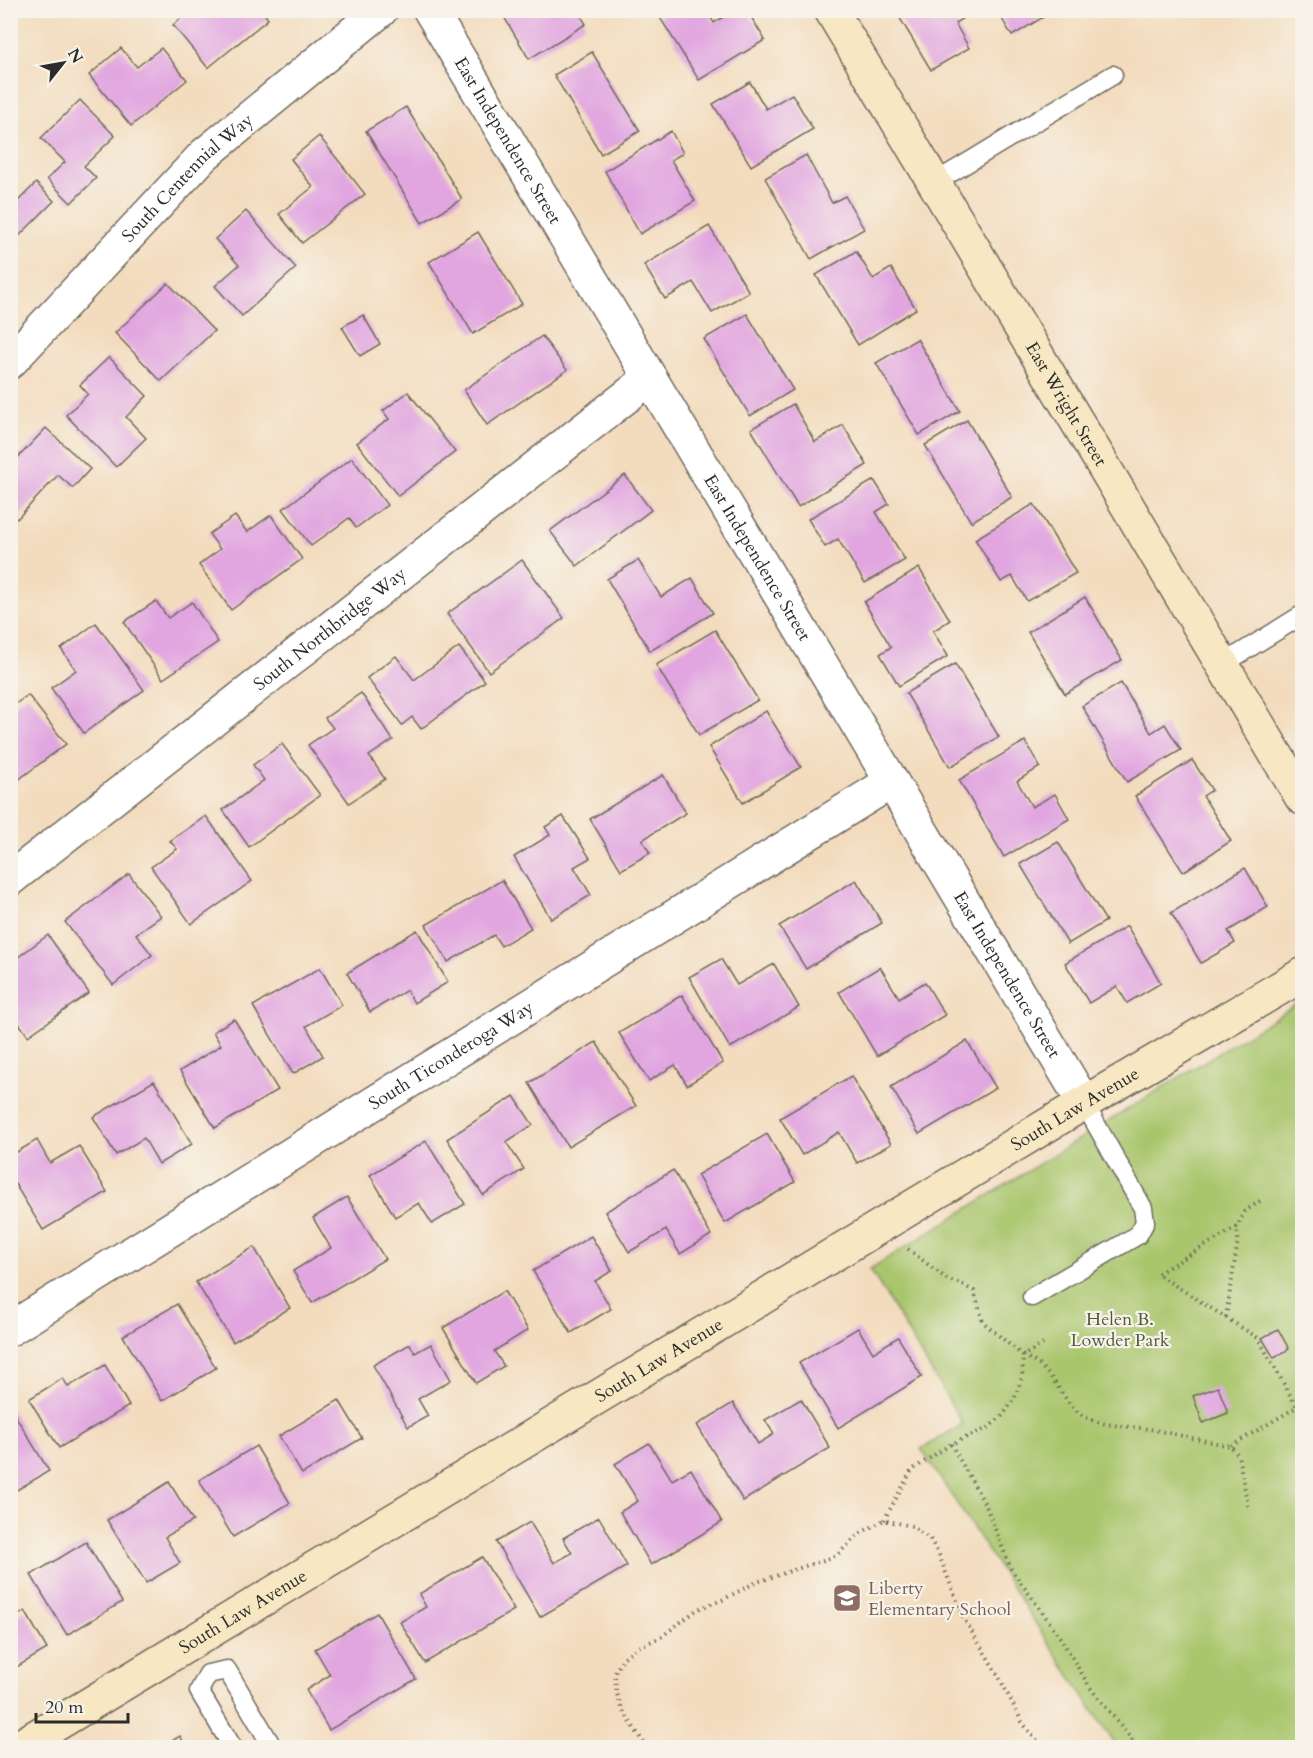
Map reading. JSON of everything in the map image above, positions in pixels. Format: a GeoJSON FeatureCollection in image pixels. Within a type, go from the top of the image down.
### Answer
{"type":"FeatureCollection","features":[{"type":"Feature","properties":{"kind":"street","name":"South Centennial Way"},"geometry":{"type":"LineString","coordinates":[[10,362],[204,154],[367,19],[381,10]]}},
{"type":"Feature","properties":{"kind":"street","name":"East Independence Street"},"geometry":{"type":"LineString","coordinates":[[430,10],[1084,1103]]}},
{"type":"Feature","properties":{"kind":"street","name":"East Wright Street"},"geometry":{"type":"LineString","coordinates":[[831,10],[1302,798]]}},
{"type":"Feature","properties":{"kind":"street","name":"South Northbridge Way"},"geometry":{"type":"LineString","coordinates":[[10,879],[650,378]]}},
{"type":"Feature","properties":{"kind":"street","name":"South Ticonderoga Way"},"geometry":{"type":"LineString","coordinates":[[10,1329],[891,782]]}},
{"type":"Feature","properties":{"kind":"street","name":"South Law Avenue"},"geometry":{"type":"LineString","coordinates":[[17,1748],[1084,1103],[1302,975]]}},
{"type":"Feature","properties":{"kind":"lane"},"geometry":{"type":"LineString","coordinates":[[934,183],[1113,75]]}},
{"type":"Feature","properties":{"kind":"lane"},"geometry":{"type":"LineString","coordinates":[[1222,664],[1302,615]]}},
{"type":"Feature","properties":{"kind":"lane"},"geometry":{"type":"LineString","coordinates":[[1032,1297],[1138,1235],[1145,1222],[1143,1209],[1084,1103]]}},
{"type":"Feature","properties":{"kind":"lane"},"geometry":{"type":"LineString","coordinates":[[189,1643],[208,1674]]}},
{"type":"Feature","properties":{"kind":"lane"},"geometry":{"type":"LineString","coordinates":[[208,1674],[227,1670],[273,1748]]}},
{"type":"Feature","properties":{"kind":"lane"},"geometry":{"type":"LineString","coordinates":[[208,1674],[199,1691],[233,1748]]}},
{"type":"Feature","properties":{"kind":"path"},"geometry":{"type":"LineString","coordinates":[[1226,1317],[1238,1240],[1237,1227],[1245,1211],[1260,1201]]}},
{"type":"Feature","properties":{"kind":"path"},"geometry":{"type":"LineString","coordinates":[[1237,1227],[1157,1274],[1258,1338],[1302,1416]]}},
{"type":"Feature","properties":{"kind":"path"},"geometry":{"type":"LineString","coordinates":[[908,1249],[948,1280],[974,1291],[983,1322],[1023,1356],[1035,1360],[1075,1410],[1086,1418],[1231,1446],[1238,1455],[1248,1506]]}},
{"type":"Feature","properties":{"kind":"path"},"geometry":{"type":"LineString","coordinates":[[1023,1356],[1043,1344]]}},
{"type":"Feature","properties":{"kind":"path"},"geometry":{"type":"LineString","coordinates":[[647,1748],[622,1709],[615,1690],[615,1673],[623,1658],[636,1648],[661,1636],[698,1609],[722,1600],[757,1582],[836,1556],[859,1534],[884,1520],[912,1470],[951,1444],[988,1428],[1002,1416],[1014,1400],[1022,1378],[1023,1356]]}},
{"type":"Feature","properties":{"kind":"path"},"geometry":{"type":"LineString","coordinates":[[1231,1446],[1302,1404]]}},
{"type":"Feature","properties":{"kind":"path"},"geometry":{"type":"LineString","coordinates":[[951,1444],[986,1506],[1011,1569],[1058,1634],[1089,1686],[1138,1748]]}},
{"type":"Feature","properties":{"kind":"path"},"geometry":{"type":"LineString","coordinates":[[884,1520],[912,1526],[930,1539],[939,1555],[964,1619],[997,1673],[1022,1722],[1042,1748]]}},
{"type":"Feature","properties":{"kind":"green space","name":"Helen B. Lowder Park"},"geometry":{"type":"Polygon","coordinates":[[[1302,1001],[1302,1747],[1117,1747],[921,1449],[963,1424],[870,1269],[1302,1001]]]}},
{"type":"Feature","properties":{"kind":"building"},"geometry":{"type":"Polygon","coordinates":[[[191,10],[262,10],[268,19],[208,68],[173,25],[191,10]]]}},
{"type":"Feature","properties":{"kind":"building"},"geometry":{"type":"Polygon","coordinates":[[[500,10],[577,10],[586,24],[529,59],[500,10]]]}},
{"type":"Feature","properties":{"kind":"building"},"geometry":{"type":"Polygon","coordinates":[[[668,10],[706,10],[714,23],[734,10],[747,10],[765,40],[699,80],[659,16],[668,10]]]}},
{"type":"Feature","properties":{"kind":"building"},"geometry":{"type":"Polygon","coordinates":[[[895,10],[976,10],[955,23],[969,48],[931,70],[895,10]]]}},
{"type":"Feature","properties":{"kind":"building"},"geometry":{"type":"Polygon","coordinates":[[[997,10],[1055,10],[1012,36],[997,10]]]}},
{"type":"Feature","properties":{"kind":"building"},"geometry":{"type":"Polygon","coordinates":[[[121,48],[137,67],[161,48],[187,80],[131,126],[89,75],[121,48]]]}},
{"type":"Feature","properties":{"kind":"building"},"geometry":{"type":"Polygon","coordinates":[[[592,52],[640,131],[601,154],[554,75],[592,52]]]}},
{"type":"Feature","properties":{"kind":"building"},"geometry":{"type":"Polygon","coordinates":[[[750,82],[766,109],[792,94],[813,129],[751,166],[713,104],[750,82]]]}},
{"type":"Feature","properties":{"kind":"building"},"geometry":{"type":"Polygon","coordinates":[[[80,100],[115,136],[84,166],[96,178],[71,203],[47,179],[65,162],[41,138],[80,100]]]}},
{"type":"Feature","properties":{"kind":"building"},"geometry":{"type":"Polygon","coordinates":[[[406,107],[462,199],[422,223],[366,131],[406,107]]]}},
{"type":"Feature","properties":{"kind":"building"},"geometry":{"type":"Polygon","coordinates":[[[671,131],[683,153],[671,160],[695,201],[640,234],[605,171],[671,131]]]}},
{"type":"Feature","properties":{"kind":"building"},"geometry":{"type":"Polygon","coordinates":[[[319,136],[365,194],[302,243],[279,214],[313,187],[291,159],[319,136]]]}},
{"type":"Feature","properties":{"kind":"building"},"geometry":{"type":"Polygon","coordinates":[[[806,155],[832,203],[845,196],[864,229],[811,259],[765,178],[806,155]]]}},
{"type":"Feature","properties":{"kind":"building"},"geometry":{"type":"Polygon","coordinates":[[[36,183],[54,201],[10,245],[10,203],[13,206],[36,183]]]}},
{"type":"Feature","properties":{"kind":"building"},"geometry":{"type":"Polygon","coordinates":[[[246,211],[296,268],[242,316],[215,286],[239,265],[215,239],[246,211]]]}},
{"type":"Feature","properties":{"kind":"building"},"geometry":{"type":"Polygon","coordinates":[[[709,226],[749,292],[712,313],[693,282],[665,299],[644,265],[709,226]]]}},
{"type":"Feature","properties":{"kind":"building"},"geometry":{"type":"Polygon","coordinates":[[[478,232],[522,304],[473,334],[429,262],[478,232]]]}},
{"type":"Feature","properties":{"kind":"building"},"geometry":{"type":"Polygon","coordinates":[[[856,251],[873,279],[891,268],[916,309],[858,345],[816,275],[856,251]]]}},
{"type":"Feature","properties":{"kind":"building"},"geometry":{"type":"Polygon","coordinates":[[[168,283],[214,331],[161,381],[115,333],[168,283]]]}},
{"type":"Feature","properties":{"kind":"building"},"geometry":{"type":"Polygon","coordinates":[[[747,314],[793,390],[750,416],[704,339],[747,314]]]}},
{"type":"Feature","properties":{"kind":"building"},"geometry":{"type":"Polygon","coordinates":[[[363,315],[380,344],[360,356],[342,327],[363,315]]]}},
{"type":"Feature","properties":{"kind":"building"},"geometry":{"type":"Polygon","coordinates":[[[542,336],[567,370],[487,425],[464,390],[542,336]]]}},
{"type":"Feature","properties":{"kind":"building"},"geometry":{"type":"Polygon","coordinates":[[[917,339],[960,411],[919,435],[876,363],[917,339]]]}},
{"type":"Feature","properties":{"kind":"building"},"geometry":{"type":"Polygon","coordinates":[[[109,357],[147,396],[126,417],[146,438],[116,467],[66,415],[88,394],[80,385],[109,357]]]}},
{"type":"Feature","properties":{"kind":"building"},"geometry":{"type":"Polygon","coordinates":[[[408,392],[455,452],[398,496],[357,443],[389,419],[383,411],[408,392]]]}},
{"type":"Feature","properties":{"kind":"building"},"geometry":{"type":"Polygon","coordinates":[[[793,404],[815,442],[843,425],[867,465],[798,507],[751,429],[793,404]]]}},
{"type":"Feature","properties":{"kind":"building"},"geometry":{"type":"Polygon","coordinates":[[[967,420],[1012,497],[971,522],[925,445],[967,420]]]}},
{"type":"Feature","properties":{"kind":"building"},"geometry":{"type":"Polygon","coordinates":[[[46,428],[90,469],[73,488],[58,475],[17,519],[10,513],[10,466],[46,428]]]}},
{"type":"Feature","properties":{"kind":"building"},"geometry":{"type":"Polygon","coordinates":[[[352,458],[387,505],[356,528],[349,518],[311,546],[283,509],[352,458]]]}},
{"type":"Feature","properties":{"kind":"building"},"geometry":{"type":"Polygon","coordinates":[[[625,475],[651,510],[577,566],[550,531],[625,475]]]}},
{"type":"Feature","properties":{"kind":"building"},"geometry":{"type":"Polygon","coordinates":[[[874,480],[889,504],[876,512],[905,560],[865,583],[838,539],[825,547],[808,519],[874,480]]]}},
{"type":"Feature","properties":{"kind":"building"},"geometry":{"type":"Polygon","coordinates":[[[1034,504],[1076,573],[1027,601],[1012,576],[1001,582],[975,539],[1034,504]]]}},
{"type":"Feature","properties":{"kind":"building"},"geometry":{"type":"Polygon","coordinates":[[[271,515],[302,559],[231,610],[199,565],[220,549],[209,534],[235,516],[247,532],[271,515]]]}},
{"type":"Feature","properties":{"kind":"building"},"geometry":{"type":"Polygon","coordinates":[[[522,560],[564,618],[489,672],[447,614],[522,560]]]}},
{"type":"Feature","properties":{"kind":"building"},"geometry":{"type":"Polygon","coordinates":[[[638,560],[661,597],[692,578],[713,613],[650,651],[607,579],[638,560]]]}},
{"type":"Feature","properties":{"kind":"building"},"geometry":{"type":"Polygon","coordinates":[[[919,568],[950,620],[933,631],[948,656],[899,686],[880,654],[891,647],[864,602],[919,568]]]}},
{"type":"Feature","properties":{"kind":"building"},"geometry":{"type":"Polygon","coordinates":[[[1085,597],[1122,660],[1065,694],[1028,632],[1085,597]]]}},
{"type":"Feature","properties":{"kind":"building"},"geometry":{"type":"Polygon","coordinates":[[[156,601],[168,618],[192,602],[218,642],[163,679],[124,622],[156,601]]]}},
{"type":"Feature","properties":{"kind":"building"},"geometry":{"type":"Polygon","coordinates":[[[96,623],[144,690],[84,733],[51,688],[76,670],[61,649],[96,623]]]}},
{"type":"Feature","properties":{"kind":"building"},"geometry":{"type":"Polygon","coordinates":[[[715,630],[758,700],[699,735],[656,665],[715,630]]]}},
{"type":"Feature","properties":{"kind":"building"},"geometry":{"type":"Polygon","coordinates":[[[459,647],[485,681],[421,729],[412,717],[402,725],[367,678],[396,656],[414,680],[459,647]]]}},
{"type":"Feature","properties":{"kind":"building"},"geometry":{"type":"Polygon","coordinates":[[[955,664],[999,737],[950,767],[906,693],[955,664]]]}},
{"type":"Feature","properties":{"kind":"building"},"geometry":{"type":"Polygon","coordinates":[[[1121,683],[1151,733],[1165,724],[1181,750],[1127,782],[1082,706],[1121,683]]]}},
{"type":"Feature","properties":{"kind":"building"},"geometry":{"type":"Polygon","coordinates":[[[361,693],[393,740],[369,756],[385,779],[349,803],[308,745],[333,728],[325,718],[361,693]]]}},
{"type":"Feature","properties":{"kind":"building"},"geometry":{"type":"Polygon","coordinates":[[[28,695],[66,744],[10,786],[10,708],[28,695]]]}},
{"type":"Feature","properties":{"kind":"building"},"geometry":{"type":"Polygon","coordinates":[[[766,711],[801,767],[743,803],[709,747],[766,711]]]}},
{"type":"Feature","properties":{"kind":"building"},"geometry":{"type":"Polygon","coordinates":[[[1025,741],[1040,767],[1017,781],[1032,807],[1055,794],[1069,819],[1004,857],[959,780],[1025,741]]]}},
{"type":"Feature","properties":{"kind":"building"},"geometry":{"type":"Polygon","coordinates":[[[282,744],[320,795],[249,847],[223,810],[264,780],[253,765],[282,744]]]}},
{"type":"Feature","properties":{"kind":"building"},"geometry":{"type":"Polygon","coordinates":[[[1192,760],[1212,790],[1203,796],[1231,841],[1183,872],[1135,796],[1192,760]]]}},
{"type":"Feature","properties":{"kind":"building"},"geometry":{"type":"Polygon","coordinates":[[[663,775],[686,813],[642,840],[650,853],[621,870],[590,819],[663,775]]]}},
{"type":"Feature","properties":{"kind":"building"},"geometry":{"type":"Polygon","coordinates":[[[206,816],[252,881],[191,924],[151,867],[177,849],[170,841],[206,816]]]}},
{"type":"Feature","properties":{"kind":"building"},"geometry":{"type":"Polygon","coordinates":[[[563,816],[590,858],[574,867],[591,895],[551,919],[514,857],[550,835],[545,827],[563,816]]]}},
{"type":"Feature","properties":{"kind":"building"},"geometry":{"type":"Polygon","coordinates":[[[1058,842],[1106,921],[1068,944],[1020,864],[1058,842]]]}},
{"type":"Feature","properties":{"kind":"building"},"geometry":{"type":"Polygon","coordinates":[[[1245,868],[1268,907],[1228,931],[1235,943],[1201,963],[1171,913],[1245,868]]]}},
{"type":"Feature","properties":{"kind":"building"},"geometry":{"type":"Polygon","coordinates":[[[129,874],[161,916],[136,934],[152,955],[113,985],[65,922],[129,874]]]}},
{"type":"Feature","properties":{"kind":"building"},"geometry":{"type":"Polygon","coordinates":[[[502,880],[531,928],[501,946],[494,935],[448,962],[426,925],[502,880]]]}},
{"type":"Feature","properties":{"kind":"building"},"geometry":{"type":"Polygon","coordinates":[[[856,880],[882,923],[806,969],[779,926],[856,880]]]}},
{"type":"Feature","properties":{"kind":"building"},"geometry":{"type":"Polygon","coordinates":[[[1127,926],[1161,983],[1127,1003],[1117,986],[1089,1003],[1065,963],[1127,926]]]}},
{"type":"Feature","properties":{"kind":"building"},"geometry":{"type":"Polygon","coordinates":[[[417,930],[448,982],[414,1003],[407,990],[370,1012],[347,973],[417,930]]]}},
{"type":"Feature","properties":{"kind":"building"},"geometry":{"type":"Polygon","coordinates":[[[48,935],[89,993],[28,1036],[10,1011],[10,958],[16,955],[18,957],[48,935]]]}},
{"type":"Feature","properties":{"kind":"building"},"geometry":{"type":"Polygon","coordinates":[[[721,959],[737,985],[774,964],[799,1007],[730,1048],[689,977],[721,959]]]}},
{"type":"Feature","properties":{"kind":"building"},"geometry":{"type":"Polygon","coordinates":[[[880,967],[899,998],[925,982],[945,1015],[877,1056],[839,992],[880,967]]]}},
{"type":"Feature","properties":{"kind":"building"},"geometry":{"type":"Polygon","coordinates":[[[320,968],[342,1005],[306,1026],[323,1056],[293,1074],[253,1006],[320,968]]]}},
{"type":"Feature","properties":{"kind":"building"},"geometry":{"type":"Polygon","coordinates":[[[682,995],[723,1063],[687,1085],[675,1065],[649,1081],[619,1033],[682,995]]]}},
{"type":"Feature","properties":{"kind":"building"},"geometry":{"type":"Polygon","coordinates":[[[234,1019],[278,1090],[215,1128],[180,1071],[221,1045],[213,1032],[234,1019]]]}},
{"type":"Feature","properties":{"kind":"building"},"geometry":{"type":"Polygon","coordinates":[[[967,1041],[996,1088],[919,1134],[891,1087],[967,1041]]]}},
{"type":"Feature","properties":{"kind":"building"},"geometry":{"type":"Polygon","coordinates":[[[596,1042],[636,1106],[568,1147],[529,1083],[596,1042]]]}},
{"type":"Feature","properties":{"kind":"building"},"geometry":{"type":"Polygon","coordinates":[[[851,1076],[891,1144],[857,1163],[839,1132],[802,1155],[780,1118],[851,1076]]]}},
{"type":"Feature","properties":{"kind":"building"},"geometry":{"type":"Polygon","coordinates":[[[154,1081],[192,1144],[159,1164],[144,1138],[116,1155],[93,1117],[154,1081]]]}},
{"type":"Feature","properties":{"kind":"building"},"geometry":{"type":"Polygon","coordinates":[[[514,1096],[533,1125],[506,1142],[524,1169],[483,1195],[447,1139],[514,1096]]]}},
{"type":"Feature","properties":{"kind":"building"},"geometry":{"type":"Polygon","coordinates":[[[767,1134],[795,1182],[725,1223],[697,1175],[767,1134]]]}},
{"type":"Feature","properties":{"kind":"building"},"geometry":{"type":"Polygon","coordinates":[[[37,1140],[50,1163],[79,1146],[107,1192],[43,1230],[10,1176],[10,1156],[37,1140]]]}},
{"type":"Feature","properties":{"kind":"building"},"geometry":{"type":"Polygon","coordinates":[[[426,1141],[465,1204],[432,1224],[419,1203],[395,1217],[370,1175],[426,1141]]]}},
{"type":"Feature","properties":{"kind":"building"},"geometry":{"type":"Polygon","coordinates":[[[673,1170],[711,1235],[680,1254],[666,1230],[629,1252],[605,1212],[673,1170]]]}},
{"type":"Feature","properties":{"kind":"building"},"geometry":{"type":"Polygon","coordinates":[[[347,1197],[385,1259],[312,1303],[293,1271],[331,1248],[313,1218],[347,1197]]]}},
{"type":"Feature","properties":{"kind":"building"},"geometry":{"type":"Polygon","coordinates":[[[591,1236],[612,1271],[595,1281],[611,1309],[571,1333],[533,1271],[591,1236]]]}},
{"type":"Feature","properties":{"kind":"building"},"geometry":{"type":"Polygon","coordinates":[[[254,1247],[290,1308],[233,1342],[196,1282],[254,1247]]]}},
{"type":"Feature","properties":{"kind":"building"},"geometry":{"type":"Polygon","coordinates":[[[504,1291],[528,1330],[494,1351],[504,1366],[476,1383],[443,1328],[504,1291]]]}},
{"type":"Feature","properties":{"kind":"building"},"geometry":{"type":"Polygon","coordinates":[[[177,1304],[216,1368],[162,1401],[123,1336],[177,1304]]]}},
{"type":"Feature","properties":{"kind":"building"},"geometry":{"type":"Polygon","coordinates":[[[858,1328],[873,1353],[898,1337],[922,1377],[838,1428],[799,1363],[858,1328]]]}},
{"type":"Feature","properties":{"kind":"building"},"geometry":{"type":"Polygon","coordinates":[[[1278,1329],[1289,1349],[1274,1358],[1262,1338],[1278,1329]]]}},
{"type":"Feature","properties":{"kind":"building"},"geometry":{"type":"Polygon","coordinates":[[[410,1344],[415,1353],[431,1344],[451,1380],[418,1399],[428,1416],[408,1427],[373,1365],[410,1344]]]}},
{"type":"Feature","properties":{"kind":"building"},"geometry":{"type":"Polygon","coordinates":[[[105,1365],[129,1406],[59,1448],[29,1399],[63,1378],[68,1387],[105,1365]]]}},
{"type":"Feature","properties":{"kind":"building"},"geometry":{"type":"Polygon","coordinates":[[[1218,1387],[1228,1413],[1203,1423],[1193,1396],[1218,1387]]]}},
{"type":"Feature","properties":{"kind":"building"},"geometry":{"type":"Polygon","coordinates":[[[801,1399],[830,1448],[743,1501],[697,1425],[733,1403],[758,1444],[774,1434],[765,1420],[801,1399]]]}},
{"type":"Feature","properties":{"kind":"building"},"geometry":{"type":"Polygon","coordinates":[[[339,1400],[362,1438],[302,1474],[279,1436],[339,1400]]]}},
{"type":"Feature","properties":{"kind":"building"},"geometry":{"type":"Polygon","coordinates":[[[10,1407],[49,1471],[10,1494],[10,1407]]]}},
{"type":"Feature","properties":{"kind":"building"},"geometry":{"type":"Polygon","coordinates":[[[649,1443],[672,1480],[691,1469],[722,1522],[651,1565],[620,1512],[638,1501],[615,1464],[649,1443]]]}},
{"type":"Feature","properties":{"kind":"building"},"geometry":{"type":"Polygon","coordinates":[[[256,1446],[290,1503],[233,1537],[199,1480],[256,1446]]]}},
{"type":"Feature","properties":{"kind":"building"},"geometry":{"type":"Polygon","coordinates":[[[169,1482],[193,1521],[165,1537],[180,1563],[146,1583],[107,1520],[169,1482]]]}},
{"type":"Feature","properties":{"kind":"building"},"geometry":{"type":"Polygon","coordinates":[[[599,1517],[627,1566],[540,1617],[496,1542],[530,1522],[554,1563],[572,1553],[563,1538],[599,1517]]]}},
{"type":"Feature","properties":{"kind":"building"},"geometry":{"type":"Polygon","coordinates":[[[86,1542],[122,1602],[67,1635],[31,1575],[86,1542]]]}},
{"type":"Feature","properties":{"kind":"building"},"geometry":{"type":"Polygon","coordinates":[[[482,1557],[514,1610],[425,1663],[400,1622],[426,1607],[419,1594],[482,1557]]]}},
{"type":"Feature","properties":{"kind":"building"},"geometry":{"type":"Polygon","coordinates":[[[25,1611],[47,1649],[10,1671],[10,1620],[25,1611]]]}},
{"type":"Feature","properties":{"kind":"building"},"geometry":{"type":"Polygon","coordinates":[[[377,1613],[416,1679],[329,1730],[306,1690],[330,1675],[315,1649],[377,1613]]]}},
{"type":"Feature","properties":{"kind":"building"},"geometry":{"type":"Polygon","coordinates":[[[180,1736],[187,1748],[160,1748],[180,1736]]]}},
{"type":"Feature","properties":{"kind":"place","name":"Liberty Elementary School"},"geometry":{"type":"Point","coordinates":[847,1598]}}]}
